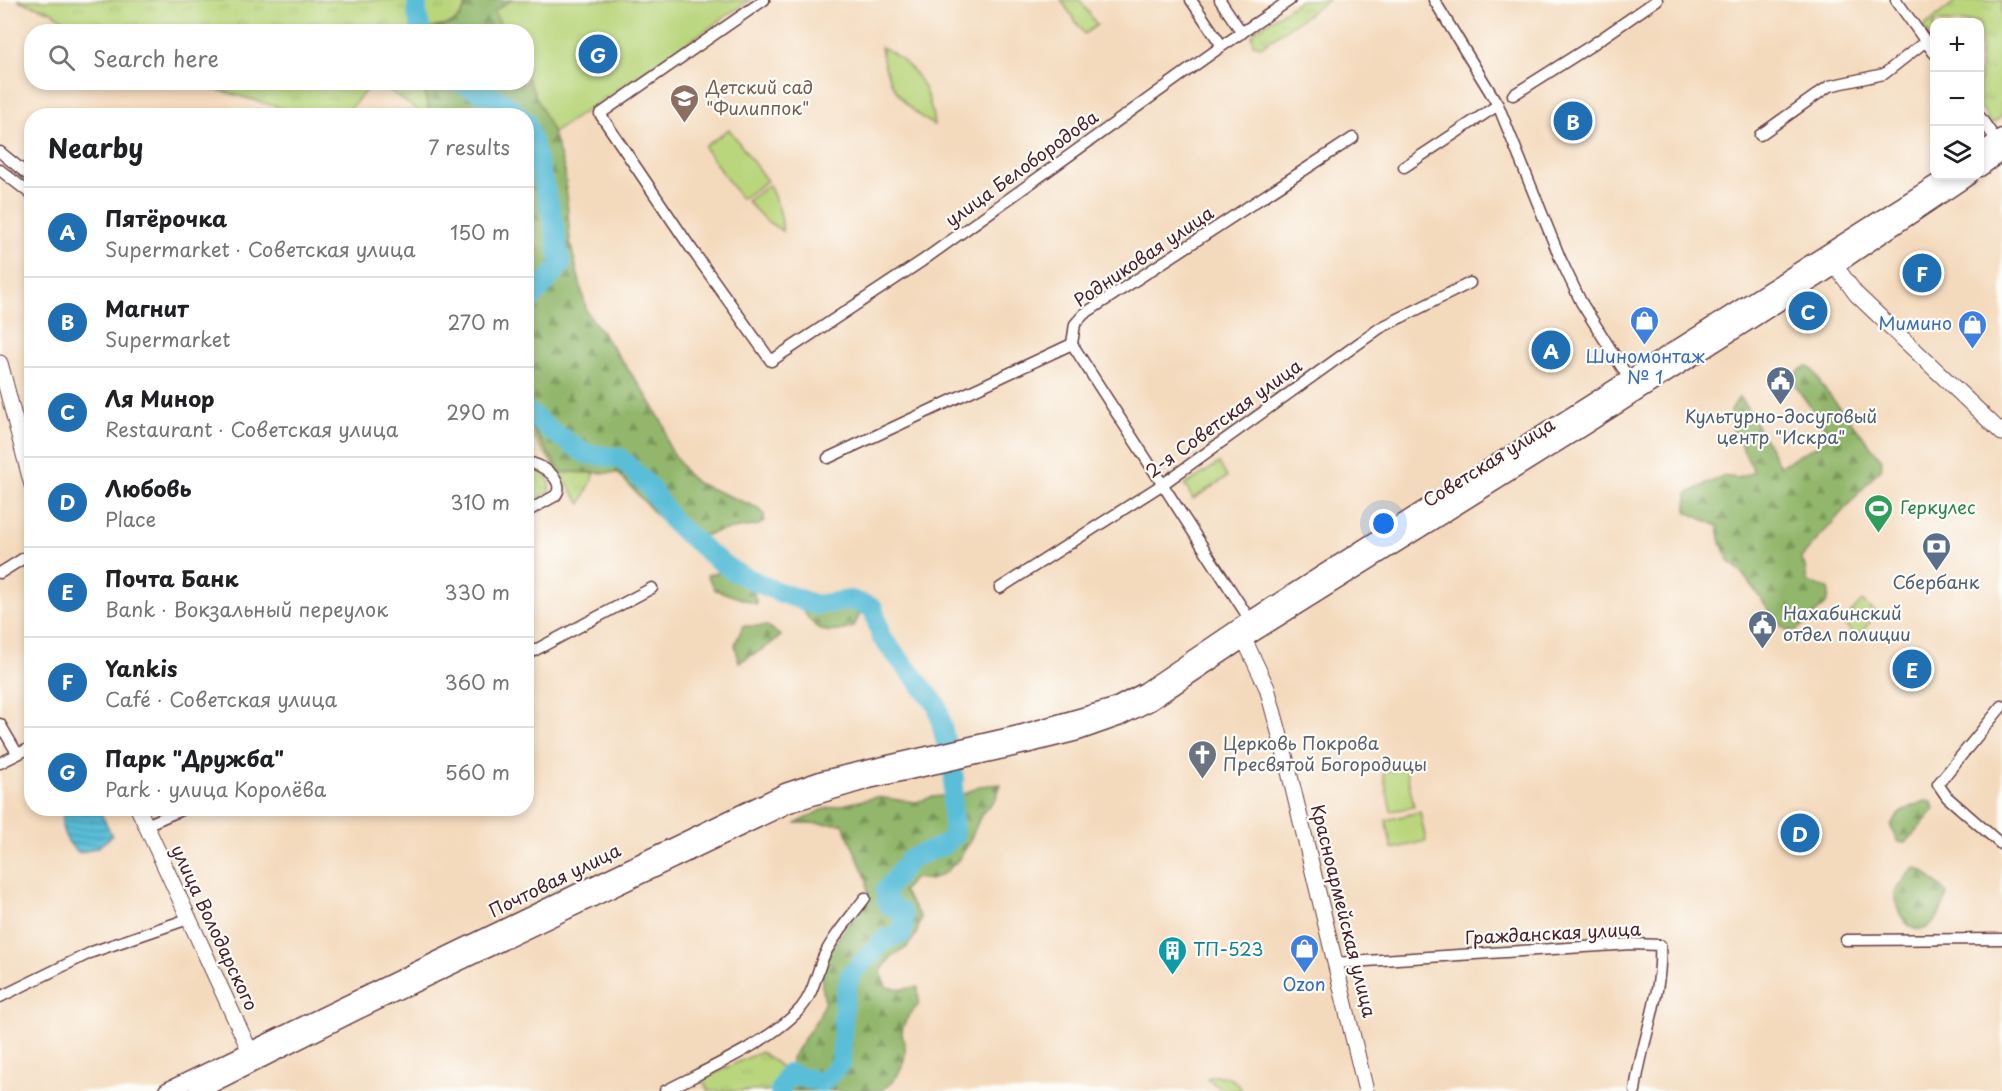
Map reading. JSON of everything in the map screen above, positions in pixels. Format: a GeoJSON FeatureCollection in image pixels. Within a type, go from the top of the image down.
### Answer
{"type":"FeatureCollection","features":[{"type":"Feature","properties":{"kind":"main road"},"geometry":{"type":"LineString","coordinates":[[1984,151],[2000,143]]}},
{"type":"Feature","properties":{"kind":"main road"},"geometry":{"type":"LineString","coordinates":[[1984,163],[2000,143]]}},
{"type":"Feature","properties":{"kind":"main road","name":"Советская улица"},"geometry":{"type":"LineString","coordinates":[[1831,260],[1942,180]]}},
{"type":"Feature","properties":{"kind":"main road","name":"Советская улица"},"geometry":{"type":"LineString","coordinates":[[976,750],[1078,732],[1118,718],[1164,694],[1244,639],[1633,386],[1831,260],[1962,180]]}},
{"type":"Feature","properties":{"kind":"main road","name":"Советская улица"},"geometry":{"type":"LineString","coordinates":[[976,750],[1023,733],[1115,707],[1145,691],[1250,620],[1633,386]]}},
{"type":"Feature","properties":{"kind":"main road","name":"Почтовая улица"},"geometry":{"type":"LineString","coordinates":[[167,1091],[252,1057],[387,997],[779,808],[926,762],[976,750]]}},
{"type":"Feature","properties":{"kind":"main road","name":"Почтовая улица"},"geometry":{"type":"LineString","coordinates":[[198,1091],[252,1057]]}},
{"type":"Feature","properties":{"kind":"street","name":"улица Белобородова"},"geometry":{"type":"LineString","coordinates":[[764,0],[600,114],[771,361],[922,261],[1222,46],[1290,0]]}},
{"type":"Feature","properties":{"kind":"street"},"geometry":{"type":"LineString","coordinates":[[1191,0],[1222,46]]}},
{"type":"Feature","properties":{"kind":"street"},"geometry":{"type":"LineString","coordinates":[[1220,0],[1242,33]]}},
{"type":"Feature","properties":{"kind":"street"},"geometry":{"type":"LineString","coordinates":[[1434,0],[1497,105],[1560,258],[1581,302],[1633,386]]}},
{"type":"Feature","properties":{"kind":"street"},"geometry":{"type":"LineString","coordinates":[[1513,95],[1657,0]]}},
{"type":"Feature","properties":{"kind":"street"},"geometry":{"type":"LineString","coordinates":[[1896,0],[1930,46]]}},
{"type":"Feature","properties":{"kind":"street"},"geometry":{"type":"LineString","coordinates":[[1761,135],[1829,87],[1884,74],[1926,41]]}},
{"type":"Feature","properties":{"kind":"street"},"geometry":{"type":"LineString","coordinates":[[1404,168],[1497,105]]}},
{"type":"Feature","properties":{"kind":"street"},"geometry":{"type":"LineString","coordinates":[[1984,122],[2000,143]]}},
{"type":"Feature","properties":{"kind":"street","name":"Родниковая улица"},"geometry":{"type":"LineString","coordinates":[[1072,344],[1075,324],[1084,314],[1353,138]]}},
{"type":"Feature","properties":{"kind":"street"},"geometry":{"type":"LineString","coordinates":[[0,152],[24,172]]}},
{"type":"Feature","properties":{"kind":"street"},"geometry":{"type":"LineString","coordinates":[[0,170],[24,189]]}},
{"type":"Feature","properties":{"kind":"street"},"geometry":{"type":"LineString","coordinates":[[1831,260],[1856,294],[2002,433]]}},
{"type":"Feature","properties":{"kind":"street","name":"2-я Советская улица"},"geometry":{"type":"LineString","coordinates":[[1000,588],[1163,484],[1380,328],[1470,283]]}},
{"type":"Feature","properties":{"kind":"street"},"geometry":{"type":"LineString","coordinates":[[828,458],[1072,344],[1250,620]]}},
{"type":"Feature","properties":{"kind":"street"},"geometry":{"type":"LineString","coordinates":[[0,363],[24,454]]}},
{"type":"Feature","properties":{"kind":"street"},"geometry":{"type":"LineString","coordinates":[[534,464],[558,481],[559,487],[555,496],[534,508]]}},
{"type":"Feature","properties":{"kind":"street"},"geometry":{"type":"LineString","coordinates":[[0,573],[24,558]]}},
{"type":"Feature","properties":{"kind":"street"},"geometry":{"type":"LineString","coordinates":[[534,651],[652,588]]}},
{"type":"Feature","properties":{"kind":"street","name":"Красноармейская улица"},"geometry":{"type":"LineString","coordinates":[[1244,639],[1267,688],[1286,758],[1366,1091]]}},
{"type":"Feature","properties":{"kind":"street"},"geometry":{"type":"LineString","coordinates":[[2002,706],[1938,784],[1947,797],[2002,844]]}},
{"type":"Feature","properties":{"kind":"street"},"geometry":{"type":"LineString","coordinates":[[0,724],[17,753]]}},
{"type":"Feature","properties":{"kind":"street"},"geometry":{"type":"LineString","coordinates":[[0,762],[24,750]]}},
{"type":"Feature","properties":{"kind":"street","name":"улица Володарского"},"geometry":{"type":"LineString","coordinates":[[142,816],[252,1057]]}},
{"type":"Feature","properties":{"kind":"street"},"geometry":{"type":"LineString","coordinates":[[146,825],[167,816]]}},
{"type":"Feature","properties":{"kind":"street"},"geometry":{"type":"LineString","coordinates":[[665,1091],[742,1051],[785,1023],[802,1007],[811,991],[824,956],[865,898]]}},
{"type":"Feature","properties":{"kind":"street"},"geometry":{"type":"LineString","coordinates":[[0,997],[92,952],[188,919]]}},
{"type":"Feature","properties":{"kind":"street"},"geometry":{"type":"LineString","coordinates":[[1846,940],[2002,939]]}},
{"type":"Feature","properties":{"kind":"street","name":"Гражданская улица"},"geometry":{"type":"LineString","coordinates":[[1335,963],[1632,944],[1660,945],[1661,967],[1657,999],[1635,1091]]}},
{"type":"Feature","properties":{"kind":"green space"},"geometry":{"type":"Polygon","coordinates":[[[17,0],[468,0],[461,16],[450,24],[69,24],[52,12],[17,0]]]}},
{"type":"Feature","properties":{"kind":"green space"},"geometry":{"type":"Polygon","coordinates":[[[468,0],[512,0],[495,11],[501,24],[450,24],[461,16],[468,0]]]}},
{"type":"Feature","properties":{"kind":"green space"},"geometry":{"type":"Polygon","coordinates":[[[512,0],[750,0],[553,133],[533,90],[534,24],[500,24],[494,11],[512,0]]]}},
{"type":"Feature","properties":{"kind":"green space"},"geometry":{"type":"Polygon","coordinates":[[[1061,0],[1080,0],[1097,25],[1084,34],[1061,0]]]}},
{"type":"Feature","properties":{"kind":"green space"},"geometry":{"type":"Polygon","coordinates":[[[1301,0],[1328,0],[1262,46],[1253,44],[1252,36],[1255,31],[1301,0]]]}},
{"type":"Feature","properties":{"kind":"green space"},"geometry":{"type":"Polygon","coordinates":[[[1957,0],[2002,0],[2002,116],[1992,124],[1984,112],[1984,18],[1934,18],[1957,0]]]}},
{"type":"Feature","properties":{"kind":"green space"},"geometry":{"type":"Polygon","coordinates":[[[1930,21],[1930,37],[1923,27],[1930,21]]]}},
{"type":"Feature","properties":{"kind":"green space"},"geometry":{"type":"Polygon","coordinates":[[[881,47],[902,60],[918,78],[929,100],[934,125],[913,111],[897,93],[887,72],[881,47]]]}},
{"type":"Feature","properties":{"kind":"green space"},"geometry":{"type":"Polygon","coordinates":[[[219,90],[366,90],[351,108],[282,108],[219,90]]]}},
{"type":"Feature","properties":{"kind":"green space"},"geometry":{"type":"Polygon","coordinates":[[[389,90],[425,90],[428,108],[414,108],[389,90]]]}},
{"type":"Feature","properties":{"kind":"green space"},"geometry":{"type":"Polygon","coordinates":[[[425,90],[533,90],[553,133],[565,171],[570,242],[587,312],[645,393],[665,427],[667,443],[686,473],[697,483],[758,508],[764,514],[764,521],[759,525],[720,531],[681,542],[618,473],[561,472],[534,431],[534,108],[428,108],[425,90]]]}},
{"type":"Feature","properties":{"kind":"green space"},"geometry":{"type":"Polygon","coordinates":[[[729,129],[767,181],[741,199],[704,147],[729,129]]]}},
{"type":"Feature","properties":{"kind":"green space"},"geometry":{"type":"Polygon","coordinates":[[[769,185],[780,214],[782,231],[765,220],[747,201],[769,185]]]}},
{"type":"Feature","properties":{"kind":"green space"},"geometry":{"type":"Polygon","coordinates":[[[1807,366],[1814,371],[1822,386],[1882,460],[1881,468],[1801,558],[1805,566],[1807,582],[1828,588],[1829,596],[1826,604],[1797,630],[1788,631],[1781,626],[1742,573],[1729,561],[1721,543],[1718,526],[1687,512],[1687,494],[1722,476],[1738,478],[1754,472],[1732,427],[1731,410],[1739,397],[1780,466],[1832,437],[1794,384],[1794,376],[1807,366]]]}},
{"type":"Feature","properties":{"kind":"green space"},"geometry":{"type":"Polygon","coordinates":[[[534,432],[561,472],[595,473],[581,504],[534,438],[534,432]]]}},
{"type":"Feature","properties":{"kind":"green space"},"geometry":{"type":"Polygon","coordinates":[[[1219,463],[1227,477],[1193,499],[1185,485],[1219,463]]]}},
{"type":"Feature","properties":{"kind":"green space"},"geometry":{"type":"Polygon","coordinates":[[[534,466],[537,466],[550,482],[549,492],[534,500],[534,466]]]}},
{"type":"Feature","properties":{"kind":"green space"},"geometry":{"type":"Polygon","coordinates":[[[722,572],[752,587],[757,604],[715,590],[707,575],[722,572]]]}},
{"type":"Feature","properties":{"kind":"green space"},"geometry":{"type":"Polygon","coordinates":[[[823,599],[851,600],[860,613],[854,627],[830,631],[813,624],[803,610],[808,602],[823,599]]]}},
{"type":"Feature","properties":{"kind":"green space"},"geometry":{"type":"Polygon","coordinates":[[[1862,601],[1877,614],[1857,637],[1842,623],[1862,601]]]}},
{"type":"Feature","properties":{"kind":"green space"},"geometry":{"type":"Polygon","coordinates":[[[743,626],[767,626],[781,636],[739,662],[735,644],[743,626]]]}},
{"type":"Feature","properties":{"kind":"green space"},"geometry":{"type":"Polygon","coordinates":[[[1406,768],[1414,807],[1391,811],[1383,773],[1406,768]]]}},
{"type":"Feature","properties":{"kind":"green space"},"geometry":{"type":"Polygon","coordinates":[[[1001,784],[995,801],[982,813],[968,845],[958,860],[946,872],[931,880],[914,878],[903,891],[921,918],[916,935],[906,948],[891,957],[881,971],[886,987],[902,989],[918,987],[919,1004],[904,1024],[902,1034],[905,1045],[904,1060],[895,1078],[881,1091],[780,1091],[792,1057],[819,1016],[825,1001],[822,985],[823,968],[828,952],[868,898],[867,880],[843,824],[797,823],[821,810],[876,797],[916,802],[932,797],[964,794],[979,786],[1001,784]]]}},
{"type":"Feature","properties":{"kind":"green space"},"geometry":{"type":"Polygon","coordinates":[[[1924,801],[1932,802],[1934,810],[1906,843],[1898,842],[1891,827],[1896,817],[1924,801]]]}},
{"type":"Feature","properties":{"kind":"green space"},"geometry":{"type":"Polygon","coordinates":[[[1420,812],[1426,841],[1392,849],[1386,820],[1420,812]]]}},
{"type":"Feature","properties":{"kind":"green space"},"geometry":{"type":"Polygon","coordinates":[[[1916,868],[1923,871],[1947,893],[1936,919],[1924,929],[1911,927],[1906,923],[1895,898],[1895,892],[1909,873],[1916,868]]]}},
{"type":"Feature","properties":{"kind":"green space"},"geometry":{"type":"Polygon","coordinates":[[[760,1052],[788,1073],[780,1091],[709,1091],[702,1079],[760,1052]]]}},
{"type":"Feature","properties":{"kind":"green space"},"geometry":{"type":"Polygon","coordinates":[[[1213,1076],[1230,1079],[1237,1083],[1242,1091],[1225,1091],[1207,1079],[1213,1076]]]}},
{"type":"Feature","properties":{"kind":"water"},"geometry":{"type":"Polygon","coordinates":[[[63,816],[102,816],[112,836],[98,847],[80,853],[67,839],[63,816]]]}},
{"type":"Feature","properties":{"kind":"waterway"},"geometry":{"type":"LineString","coordinates":[[417,0],[419,24]]}},
{"type":"Feature","properties":{"kind":"waterway"},"geometry":{"type":"LineString","coordinates":[[477,90],[502,101],[510,108]]}},
{"type":"Feature","properties":{"kind":"waterway"},"geometry":{"type":"LineString","coordinates":[[534,149],[551,210],[561,265],[534,296]]}},
{"type":"Feature","properties":{"kind":"waterway"},"geometry":{"type":"LineString","coordinates":[[534,417],[586,454],[620,458],[648,485],[674,523],[733,571],[776,591],[816,605],[851,600],[873,608],[881,637],[937,705],[954,778],[952,808],[954,836],[942,846],[911,858],[885,891],[888,904],[901,913],[902,934],[885,939],[850,975],[844,1001],[841,1063],[822,1083],[788,1073],[780,1091]]}},
{"type":"Feature","properties":{"kind":"place","name":"Парк \"Дружба\""},"geometry":{"type":"Point","coordinates":[598,54]}},
{"type":"Feature","properties":{"kind":"place","name":"Магнит"},"geometry":{"type":"Point","coordinates":[1573,121]}},
{"type":"Feature","properties":{"kind":"place","name":"Детский сад \"Филиппок\""},"geometry":{"type":"Point","coordinates":[685,124]}},
{"type":"Feature","properties":{"kind":"place","name":"Yankis"},"geometry":{"type":"Point","coordinates":[1922,273]}},
{"type":"Feature","properties":{"kind":"place","name":"Ля Минор"},"geometry":{"type":"Point","coordinates":[1808,311]}},
{"type":"Feature","properties":{"kind":"place","name":"Шиномонтаж № 1"},"geometry":{"type":"Point","coordinates":[1645,346]}},
{"type":"Feature","properties":{"kind":"place","name":"Пятёрочка"},"geometry":{"type":"Point","coordinates":[1551,350]}},
{"type":"Feature","properties":{"kind":"place","name":"Мимино"},"geometry":{"type":"Point","coordinates":[1973,350]}},
{"type":"Feature","properties":{"kind":"place","name":"Культурно-досуговый центр \"Искра\""},"geometry":{"type":"Point","coordinates":[1781,406]}},
{"type":"Feature","properties":{"kind":"place","name":"Геркулес"},"geometry":{"type":"Point","coordinates":[1879,534]}},
{"type":"Feature","properties":{"kind":"place","name":"Сбербанк"},"geometry":{"type":"Point","coordinates":[1936,572]}},
{"type":"Feature","properties":{"kind":"place","name":"Нахабинский отдел полиции"},"geometry":{"type":"Point","coordinates":[1762,650]}},
{"type":"Feature","properties":{"kind":"place","name":"Почта Банк"},"geometry":{"type":"Point","coordinates":[1912,669]}},
{"type":"Feature","properties":{"kind":"place","name":"Церковь Покрова Пресвятой Богородицы"},"geometry":{"type":"Point","coordinates":[1202,780]}},
{"type":"Feature","properties":{"kind":"place","name":"Любовь"},"geometry":{"type":"Point","coordinates":[1800,833]}},
{"type":"Feature","properties":{"kind":"place","name":"Ozon"},"geometry":{"type":"Point","coordinates":[1304,974]}},
{"type":"Feature","properties":{"kind":"place","name":"ТП-523"},"geometry":{"type":"Point","coordinates":[1172,976]}}]}
